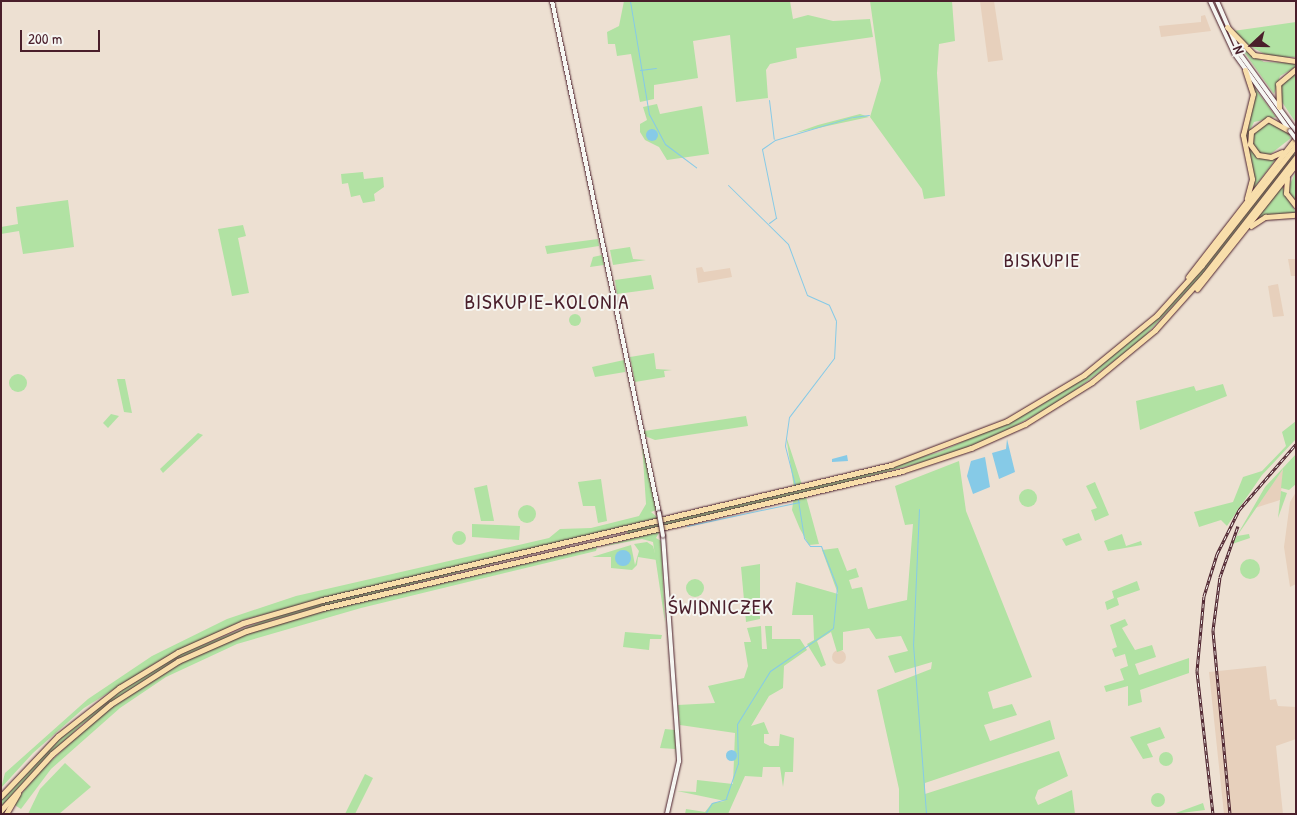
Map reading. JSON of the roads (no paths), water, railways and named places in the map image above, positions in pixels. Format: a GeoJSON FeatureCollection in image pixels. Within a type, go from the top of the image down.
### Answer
{"type":"FeatureCollection","features":[{"type":"Feature","properties":{"kind":"highway"},"geometry":{"type":"LineString","coordinates":[[1227,27],[1239,44],[1258,57],[1296,61]]}},
{"type":"Feature","properties":{"kind":"highway"},"geometry":{"type":"LineString","coordinates":[[1279,107],[1278,84],[1296,69]]}},
{"type":"Feature","properties":{"kind":"highway"},"geometry":{"type":"LineString","coordinates":[[1243,206],[1252,179],[1243,140],[1252,94],[1245,70]]}},
{"type":"Feature","properties":{"kind":"highway"},"geometry":{"type":"LineString","coordinates":[[1293,130],[1276,120],[1264,119],[1251,130],[1250,144],[1257,154],[1269,158],[1295,141]]}},
{"type":"Feature","properties":{"kind":"highway"},"geometry":{"type":"LineString","coordinates":[[1177,294],[1295,141]]}},
{"type":"Feature","properties":{"kind":"highway"},"geometry":{"type":"LineString","coordinates":[[1,794],[58,736],[119,688],[185,648],[243,623],[316,602],[778,493],[928,454],[1014,418],[1105,359],[1177,294],[1295,141]]}},
{"type":"Feature","properties":{"kind":"highway"},"geometry":{"type":"LineString","coordinates":[[1169,315],[1296,157]]}},
{"type":"Feature","properties":{"kind":"highway"},"geometry":{"type":"LineString","coordinates":[[1235,243],[1295,165]]}},
{"type":"Feature","properties":{"kind":"highway"},"geometry":{"type":"LineString","coordinates":[[1295,165],[1285,190],[1296,206]]}},
{"type":"Feature","properties":{"kind":"highway"},"geometry":{"type":"LineString","coordinates":[[1,810],[31,775],[82,726],[136,687],[189,656],[246,631],[323,608],[925,464],[1007,433],[1092,382],[1169,315],[1258,220],[1296,215]]}},
{"type":"Feature","properties":{"kind":"highway"},"geometry":{"type":"LineString","coordinates":[[6,814],[31,775]]}},
{"type":"Feature","properties":{"kind":"street"},"geometry":{"type":"LineString","coordinates":[[552,1],[663,536],[680,761],[667,814]]}},
{"type":"Feature","properties":{"kind":"street"},"geometry":{"type":"LineString","coordinates":[[1210,1],[1245,70],[1293,130]]}},
{"type":"Feature","properties":{"kind":"street"},"geometry":{"type":"LineString","coordinates":[[1217,1],[1240,54],[1279,107],[1293,130],[1295,141]]}},
{"type":"Feature","properties":{"kind":"water"},"geometry":{"type":"Polygon","coordinates":[[[650,129],[654,129],[658,135],[654,141],[650,141],[646,137],[646,133],[650,129]]]}},
{"type":"Feature","properties":{"kind":"water"},"geometry":{"type":"Polygon","coordinates":[[[1007,439],[1015,472],[999,479],[992,453],[1006,449],[1007,439]]]}},
{"type":"Feature","properties":{"kind":"water"},"geometry":{"type":"Polygon","coordinates":[[[847,455],[848,461],[832,462],[832,459],[847,455]]]}},
{"type":"Feature","properties":{"kind":"water"},"geometry":{"type":"Polygon","coordinates":[[[985,457],[990,487],[973,494],[967,476],[971,461],[985,457]]]}},
{"type":"Feature","properties":{"kind":"water"},"geometry":{"type":"Polygon","coordinates":[[[620,550],[626,550],[631,555],[629,564],[620,566],[615,561],[615,555],[620,550]]]}},
{"type":"Feature","properties":{"kind":"water"},"geometry":{"type":"Polygon","coordinates":[[[731,749],[737,755],[731,761],[725,755],[731,749]]]}},
{"type":"Feature","properties":{"kind":"waterway"},"geometry":{"type":"LineString","coordinates":[[630,1],[649,114],[665,144],[696,167]]}},
{"type":"Feature","properties":{"kind":"waterway"},"geometry":{"type":"LineString","coordinates":[[640,70],[656,68]]}},
{"type":"Feature","properties":{"kind":"waterway"},"geometry":{"type":"LineString","coordinates":[[769,100],[774,139]]}},
{"type":"Feature","properties":{"kind":"waterway"},"geometry":{"type":"LineString","coordinates":[[853,117],[869,115]]}},
{"type":"Feature","properties":{"kind":"waterway"},"geometry":{"type":"LineString","coordinates":[[769,223],[776,218],[762,149],[775,140],[852,117]]}},
{"type":"Feature","properties":{"kind":"waterway"},"geometry":{"type":"LineString","coordinates":[[728,185],[788,244],[807,295],[829,305],[836,321],[834,358],[789,417],[785,446],[795,485]]}},
{"type":"Feature","properties":{"kind":"waterway"},"geometry":{"type":"LineString","coordinates":[[726,798],[738,764],[737,724],[770,671],[833,628],[837,587],[821,546],[810,546],[804,538],[798,499]]}},
{"type":"Feature","properties":{"kind":"waterway"},"geometry":{"type":"LineString","coordinates":[[687,526],[799,502]]}},
{"type":"Feature","properties":{"kind":"waterway"},"geometry":{"type":"LineString","coordinates":[[919,509],[913,644],[926,814]]}},
{"type":"Feature","properties":{"kind":"waterway"},"geometry":{"type":"LineString","coordinates":[[705,814],[712,803],[726,799]]}},
{"type":"Feature","properties":{"kind":"railway"},"geometry":{"type":"LineString","coordinates":[[1213,814],[1197,671],[1204,596],[1217,554],[1239,510],[1296,444]]}},
{"type":"Feature","properties":{"kind":"railway"},"geometry":{"type":"LineString","coordinates":[[1230,814],[1213,630],[1220,577],[1238,526]]}},
{"type":"Feature","properties":{"kind":"district","name":"BISKUPIE"},"geometry":{"type":"Point","coordinates":[1042,259]}},
{"type":"Feature","properties":{"kind":"district","name":"BISKUPIE-KOLONIA"},"geometry":{"type":"Point","coordinates":[547,302]}},
{"type":"Feature","properties":{"kind":"district","name":"ŚWIDNICZEK"},"geometry":{"type":"Point","coordinates":[721,607]}}]}
